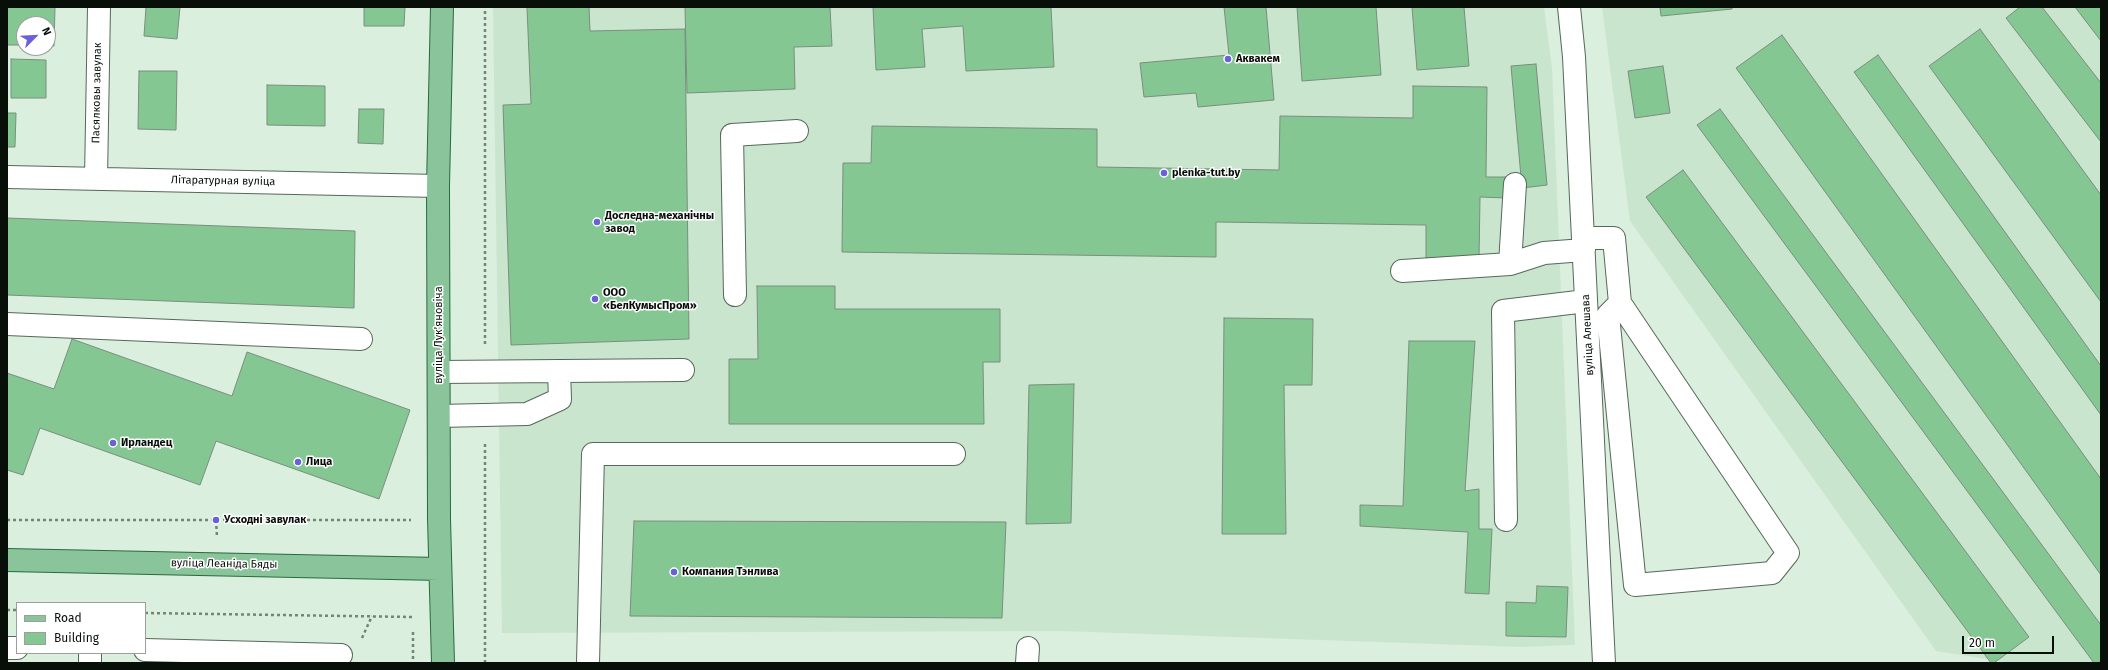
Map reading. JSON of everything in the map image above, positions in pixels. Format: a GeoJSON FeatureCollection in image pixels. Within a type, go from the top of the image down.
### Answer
{"type":"FeatureCollection","features":[{"type":"Feature","properties":{"kind":"main road","name":"вуліца Лукʼяновіча"},"geometry":{"type":"LineString","coordinates":[[442,7],[438,186],[440,569],[443,663]]}},
{"type":"Feature","properties":{"kind":"main road","name":"вуліца Леаніда Бяды"},"geometry":{"type":"LineString","coordinates":[[7,560],[440,569]]}},
{"type":"Feature","properties":{"kind":"street","name":"Пасялковы завулак"},"geometry":{"type":"LineString","coordinates":[[96,179],[99,7]]}},
{"type":"Feature","properties":{"kind":"street","name":"вуліца Алешава"},"geometry":{"type":"LineString","coordinates":[[1569,7],[1574,57],[1584,244],[1604,663]]}},
{"type":"Feature","properties":{"kind":"street"},"geometry":{"type":"LineString","coordinates":[[735,295],[732,135],[797,131]]}},
{"type":"Feature","properties":{"kind":"street","name":"Літаратурная вуліца"},"geometry":{"type":"LineString","coordinates":[[7,177],[438,186]]}},
{"type":"Feature","properties":{"kind":"street"},"geometry":{"type":"LineString","coordinates":[[1510,264],[1515,184]]}},
{"type":"Feature","properties":{"kind":"street"},"geometry":{"type":"LineString","coordinates":[[1402,271],[1510,264],[1584,244],[1614,238],[1620,303],[1788,553],[1772,573],[1635,585],[1608,315],[1620,303]]}},
{"type":"Feature","properties":{"kind":"street"},"geometry":{"type":"LineString","coordinates":[[1506,520],[1503,311],[1586,301]]}},
{"type":"Feature","properties":{"kind":"street"},"geometry":{"type":"LineString","coordinates":[[7,324],[361,339]]}},
{"type":"Feature","properties":{"kind":"street"},"geometry":{"type":"LineString","coordinates":[[439,372],[683,370]]}},
{"type":"Feature","properties":{"kind":"street"},"geometry":{"type":"LineString","coordinates":[[439,416],[527,414],[560,398],[559,371]]}},
{"type":"Feature","properties":{"kind":"street"},"geometry":{"type":"LineString","coordinates":[[588,663],[593,454],[954,454]]}},
{"type":"Feature","properties":{"kind":"street"},"geometry":{"type":"LineString","coordinates":[[146,650],[341,655]]}},
{"type":"Feature","properties":{"kind":"path"},"geometry":{"type":"LineString","coordinates":[[485,371],[486,7]]}},
{"type":"Feature","properties":{"kind":"path"},"geometry":{"type":"LineString","coordinates":[[485,415],[485,663]]}},
{"type":"Feature","properties":{"kind":"path"},"geometry":{"type":"LineString","coordinates":[[7,520],[414,520]]}},
{"type":"Feature","properties":{"kind":"path"},"geometry":{"type":"LineString","coordinates":[[146,612],[413,617],[413,624]]}},
{"type":"Feature","properties":{"kind":"path"},"geometry":{"type":"LineString","coordinates":[[413,630],[413,663]]}},
{"type":"Feature","properties":{"kind":"shaded area"},"geometry":{"type":"Polygon","coordinates":[[[493,7],[1544,7],[1552,68],[1575,645],[1522,647],[1061,631],[502,633],[493,7]]]}},
{"type":"Feature","properties":{"kind":"shaded area"},"geometry":{"type":"Polygon","coordinates":[[[1602,7],[2101,7],[2101,663],[2011,663],[1936,651],[1630,221],[1602,7]]]}},
{"type":"Feature","properties":{"kind":"building"},"geometry":{"type":"Polygon","coordinates":[[[7,7],[55,7],[55,16],[16,16],[16,45],[7,45],[7,7]]]}},
{"type":"Feature","properties":{"kind":"building"},"geometry":{"type":"Polygon","coordinates":[[[146,7],[180,7],[177,39],[144,36],[146,7]]]}},
{"type":"Feature","properties":{"kind":"building"},"geometry":{"type":"Polygon","coordinates":[[[364,7],[405,7],[404,26],[364,26],[364,7]]]}},
{"type":"Feature","properties":{"kind":"building","name":"Доследна-механічны завод"},"geometry":{"type":"Polygon","coordinates":[[[527,7],[589,7],[590,31],[685,29],[689,339],[511,345],[503,105],[531,104],[527,7]]]}},
{"type":"Feature","properties":{"kind":"building"},"geometry":{"type":"Polygon","coordinates":[[[685,7],[830,7],[832,46],[794,47],[795,89],[687,93],[685,7]]]}},
{"type":"Feature","properties":{"kind":"building"},"geometry":{"type":"Polygon","coordinates":[[[873,7],[1051,7],[1054,67],[966,71],[963,26],[922,29],[925,67],[876,70],[873,7]]]}},
{"type":"Feature","properties":{"kind":"building","name":"Аквакем"},"geometry":{"type":"Polygon","coordinates":[[[1224,7],[1266,7],[1274,100],[1198,107],[1196,93],[1144,97],[1140,63],[1229,55],[1224,7]]]}},
{"type":"Feature","properties":{"kind":"building"},"geometry":{"type":"Polygon","coordinates":[[[1297,7],[1376,7],[1381,75],[1302,81],[1297,7]]]}},
{"type":"Feature","properties":{"kind":"building"},"geometry":{"type":"Polygon","coordinates":[[[1412,7],[1464,7],[1469,66],[1417,70],[1412,7]]]}},
{"type":"Feature","properties":{"kind":"building"},"geometry":{"type":"Polygon","coordinates":[[[1660,7],[1732,7],[1732,9],[1661,16],[1660,7]]]}},
{"type":"Feature","properties":{"kind":"building"},"geometry":{"type":"Polygon","coordinates":[[[2020,7],[2042,7],[2101,83],[2101,142],[2006,18],[2020,7]]]}},
{"type":"Feature","properties":{"kind":"building"},"geometry":{"type":"Polygon","coordinates":[[[2075,7],[2101,7],[2101,41],[2075,7]]]}},
{"type":"Feature","properties":{"kind":"building"},"geometry":{"type":"Polygon","coordinates":[[[1980,29],[2101,195],[2101,302],[1929,66],[1980,29]]]}},
{"type":"Feature","properties":{"kind":"building"},"geometry":{"type":"Polygon","coordinates":[[[1782,35],[2101,479],[2101,575],[1736,68],[1782,35]]]}},
{"type":"Feature","properties":{"kind":"building"},"geometry":{"type":"Polygon","coordinates":[[[1878,55],[2101,366],[2101,415],[1854,72],[1878,55]]]}},
{"type":"Feature","properties":{"kind":"building"},"geometry":{"type":"Polygon","coordinates":[[[11,59],[46,60],[46,98],[11,98],[11,59]]]}},
{"type":"Feature","properties":{"kind":"building"},"geometry":{"type":"Polygon","coordinates":[[[1536,64],[1547,185],[1522,188],[1511,66],[1536,64]]]}},
{"type":"Feature","properties":{"kind":"building"},"geometry":{"type":"Polygon","coordinates":[[[1663,66],[1670,113],[1635,118],[1628,71],[1663,66]]]}},
{"type":"Feature","properties":{"kind":"building"},"geometry":{"type":"Polygon","coordinates":[[[139,71],[177,71],[176,130],[138,129],[139,71]]]}},
{"type":"Feature","properties":{"kind":"building"},"geometry":{"type":"Polygon","coordinates":[[[267,85],[325,86],[325,126],[267,125],[267,85]]]}},
{"type":"Feature","properties":{"kind":"building","name":"plenka-tut.by"},"geometry":{"type":"Polygon","coordinates":[[[1413,86],[1487,87],[1486,177],[1506,177],[1506,198],[1480,197],[1479,259],[1426,258],[1426,225],[1216,222],[1216,257],[842,252],[843,163],[871,163],[872,126],[1097,129],[1097,167],[1279,170],[1280,116],[1413,118],[1413,86]]]}},
{"type":"Feature","properties":{"kind":"building"},"geometry":{"type":"Polygon","coordinates":[[[359,109],[384,109],[383,144],[358,143],[359,109]]]}},
{"type":"Feature","properties":{"kind":"building"},"geometry":{"type":"Polygon","coordinates":[[[1720,109],[2101,625],[2101,661],[2094,663],[1697,125],[1720,109]]]}},
{"type":"Feature","properties":{"kind":"building"},"geometry":{"type":"Polygon","coordinates":[[[7,113],[16,113],[15,147],[7,147],[7,113]]]}},
{"type":"Feature","properties":{"kind":"building"},"geometry":{"type":"Polygon","coordinates":[[[1683,170],[2029,637],[1994,663],[1991,663],[1646,197],[1683,170]]]}},
{"type":"Feature","properties":{"kind":"building"},"geometry":{"type":"Polygon","coordinates":[[[7,218],[355,231],[354,308],[7,295],[7,218]]]}},
{"type":"Feature","properties":{"kind":"building"},"geometry":{"type":"Polygon","coordinates":[[[757,286],[835,286],[835,309],[1000,309],[1000,362],[983,362],[984,424],[729,424],[729,359],[758,359],[757,286]]]}},
{"type":"Feature","properties":{"kind":"building"},"geometry":{"type":"Polygon","coordinates":[[[1224,318],[1313,319],[1312,385],[1284,385],[1286,534],[1222,534],[1224,318]]]}},
{"type":"Feature","properties":{"kind":"building"},"geometry":{"type":"Polygon","coordinates":[[[72,339],[232,396],[247,352],[410,410],[379,499],[216,441],[200,485],[40,428],[23,475],[7,470],[7,373],[54,389],[72,339]]]}},
{"type":"Feature","properties":{"kind":"building"},"geometry":{"type":"Polygon","coordinates":[[[1409,341],[1475,341],[1465,491],[1479,489],[1479,529],[1492,529],[1489,594],[1465,593],[1468,532],[1360,526],[1360,505],[1403,506],[1409,341]]]}},
{"type":"Feature","properties":{"kind":"building"},"geometry":{"type":"Polygon","coordinates":[[[1074,384],[1071,523],[1026,524],[1029,385],[1074,384]]]}},
{"type":"Feature","properties":{"kind":"building"},"geometry":{"type":"Polygon","coordinates":[[[634,521],[1006,522],[1002,618],[630,616],[634,521]]]}},
{"type":"Feature","properties":{"kind":"building"},"geometry":{"type":"Polygon","coordinates":[[[1537,586],[1568,587],[1566,637],[1506,636],[1506,602],[1536,603],[1537,586]]]}},
{"type":"Feature","properties":{"kind":"place","name":"Аквакем"},"geometry":{"type":"Point","coordinates":[1228,59]}},
{"type":"Feature","properties":{"kind":"place","name":"plenka-tut.by"},"geometry":{"type":"Point","coordinates":[1164,173]}},
{"type":"Feature","properties":{"kind":"place","name":"Доследна-механічны завод"},"geometry":{"type":"Point","coordinates":[597,222]}},
{"type":"Feature","properties":{"kind":"place","name":"ООО «БелКумысПром»"},"geometry":{"type":"Point","coordinates":[595,299]}},
{"type":"Feature","properties":{"kind":"place","name":"Ирландец"},"geometry":{"type":"Point","coordinates":[113,443]}},
{"type":"Feature","properties":{"kind":"place","name":"Лица"},"geometry":{"type":"Point","coordinates":[298,462]}},
{"type":"Feature","properties":{"kind":"place","name":"Усходні завулак"},"geometry":{"type":"Point","coordinates":[216,520]}},
{"type":"Feature","properties":{"kind":"place","name":"Компания Тэнлива"},"geometry":{"type":"Point","coordinates":[674,572]}}]}
